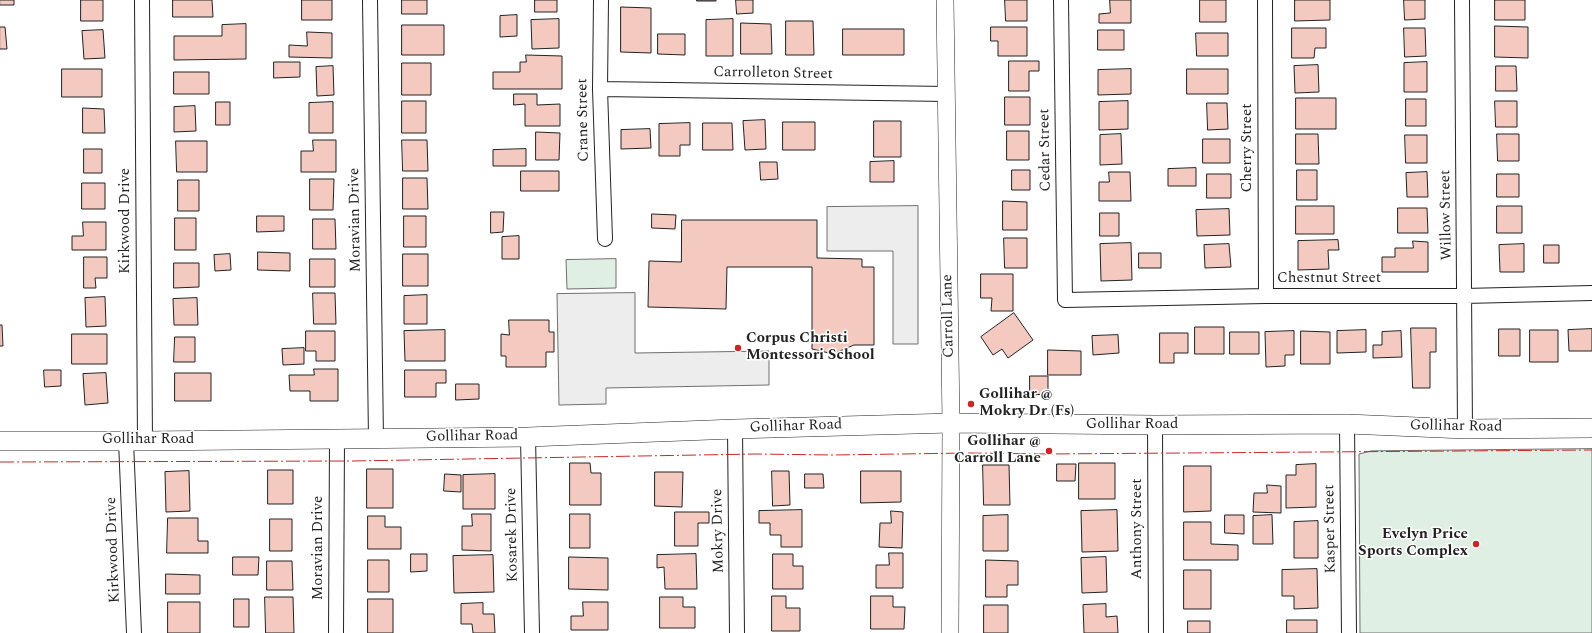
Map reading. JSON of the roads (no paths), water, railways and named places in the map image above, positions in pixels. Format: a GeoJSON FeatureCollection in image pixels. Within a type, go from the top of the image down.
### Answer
{"type":"FeatureCollection","features":[{"type":"Feature","properties":{"kind":"main road","name":"Gollihar Road"},"geometry":{"type":"LineString","coordinates":[[0,441],[528,437],[951,423],[1154,425],[1347,424],[1465,429],[1592,428]]}},
{"type":"Feature","properties":{"kind":"street","name":"Kirkwood Drive"},"geometry":{"type":"LineString","coordinates":[[134,633],[135,441],[142,0]]}},
{"type":"Feature","properties":{"kind":"street","name":"Moravian Drive"},"geometry":{"type":"LineString","coordinates":[[370,0],[376,439]]}},
{"type":"Feature","properties":{"kind":"street","name":"Crane Street"},"geometry":{"type":"LineString","coordinates":[[601,0],[600,89],[605,239]]}},
{"type":"Feature","properties":{"kind":"street","name":"Carroll Lane"},"geometry":{"type":"LineString","coordinates":[[945,0],[951,423],[950,633]]}},
{"type":"Feature","properties":{"kind":"street","name":"Cedar Street"},"geometry":{"type":"LineString","coordinates":[[1061,0],[1065,300]]}},
{"type":"Feature","properties":{"kind":"street","name":"Cherry Street"},"geometry":{"type":"LineString","coordinates":[[1265,0],[1266,296]]}},
{"type":"Feature","properties":{"kind":"street","name":"Willow Street"},"geometry":{"type":"LineString","coordinates":[[1462,0],[1465,429]]}},
{"type":"Feature","properties":{"kind":"street","name":"Carrolleton Street"},"geometry":{"type":"LineString","coordinates":[[600,89],[947,94]]}},
{"type":"Feature","properties":{"kind":"street","name":"Chestnut Street"},"geometry":{"type":"LineString","coordinates":[[1065,300],[1266,296],[1464,296],[1592,293]]}},
{"type":"Feature","properties":{"kind":"street","name":"Kasper Street"},"geometry":{"type":"LineString","coordinates":[[1347,424],[1349,633]]}},
{"type":"Feature","properties":{"kind":"street","name":"Anthony Street"},"geometry":{"type":"LineString","coordinates":[[1154,425],[1156,633]]}},
{"type":"Feature","properties":{"kind":"street","name":"Mokry Drive"},"geometry":{"type":"LineString","coordinates":[[735,429],[737,633]]}},
{"type":"Feature","properties":{"kind":"street","name":"Kosarek Drive"},"geometry":{"type":"LineString","coordinates":[[528,437],[532,633]]}},
{"type":"Feature","properties":{"kind":"street","name":"Moravian Drive"},"geometry":{"type":"LineString","coordinates":[[336,439],[336,633]]}},
{"type":"Feature","properties":{"kind":"place","name":"Corpus Christi Montessori School"},"geometry":{"type":"Point","coordinates":[738,348]}},
{"type":"Feature","properties":{"kind":"place","name":"Gollihar @ Mokry Dr (Fs)"},"geometry":{"type":"Point","coordinates":[971,404]}},
{"type":"Feature","properties":{"kind":"place","name":"Gollihar @ Carroll Lane"},"geometry":{"type":"Point","coordinates":[1049,451]}},
{"type":"Feature","properties":{"kind":"place","name":"Evelyn Price Sports Complex"},"geometry":{"type":"Point","coordinates":[1476,544]}}]}
